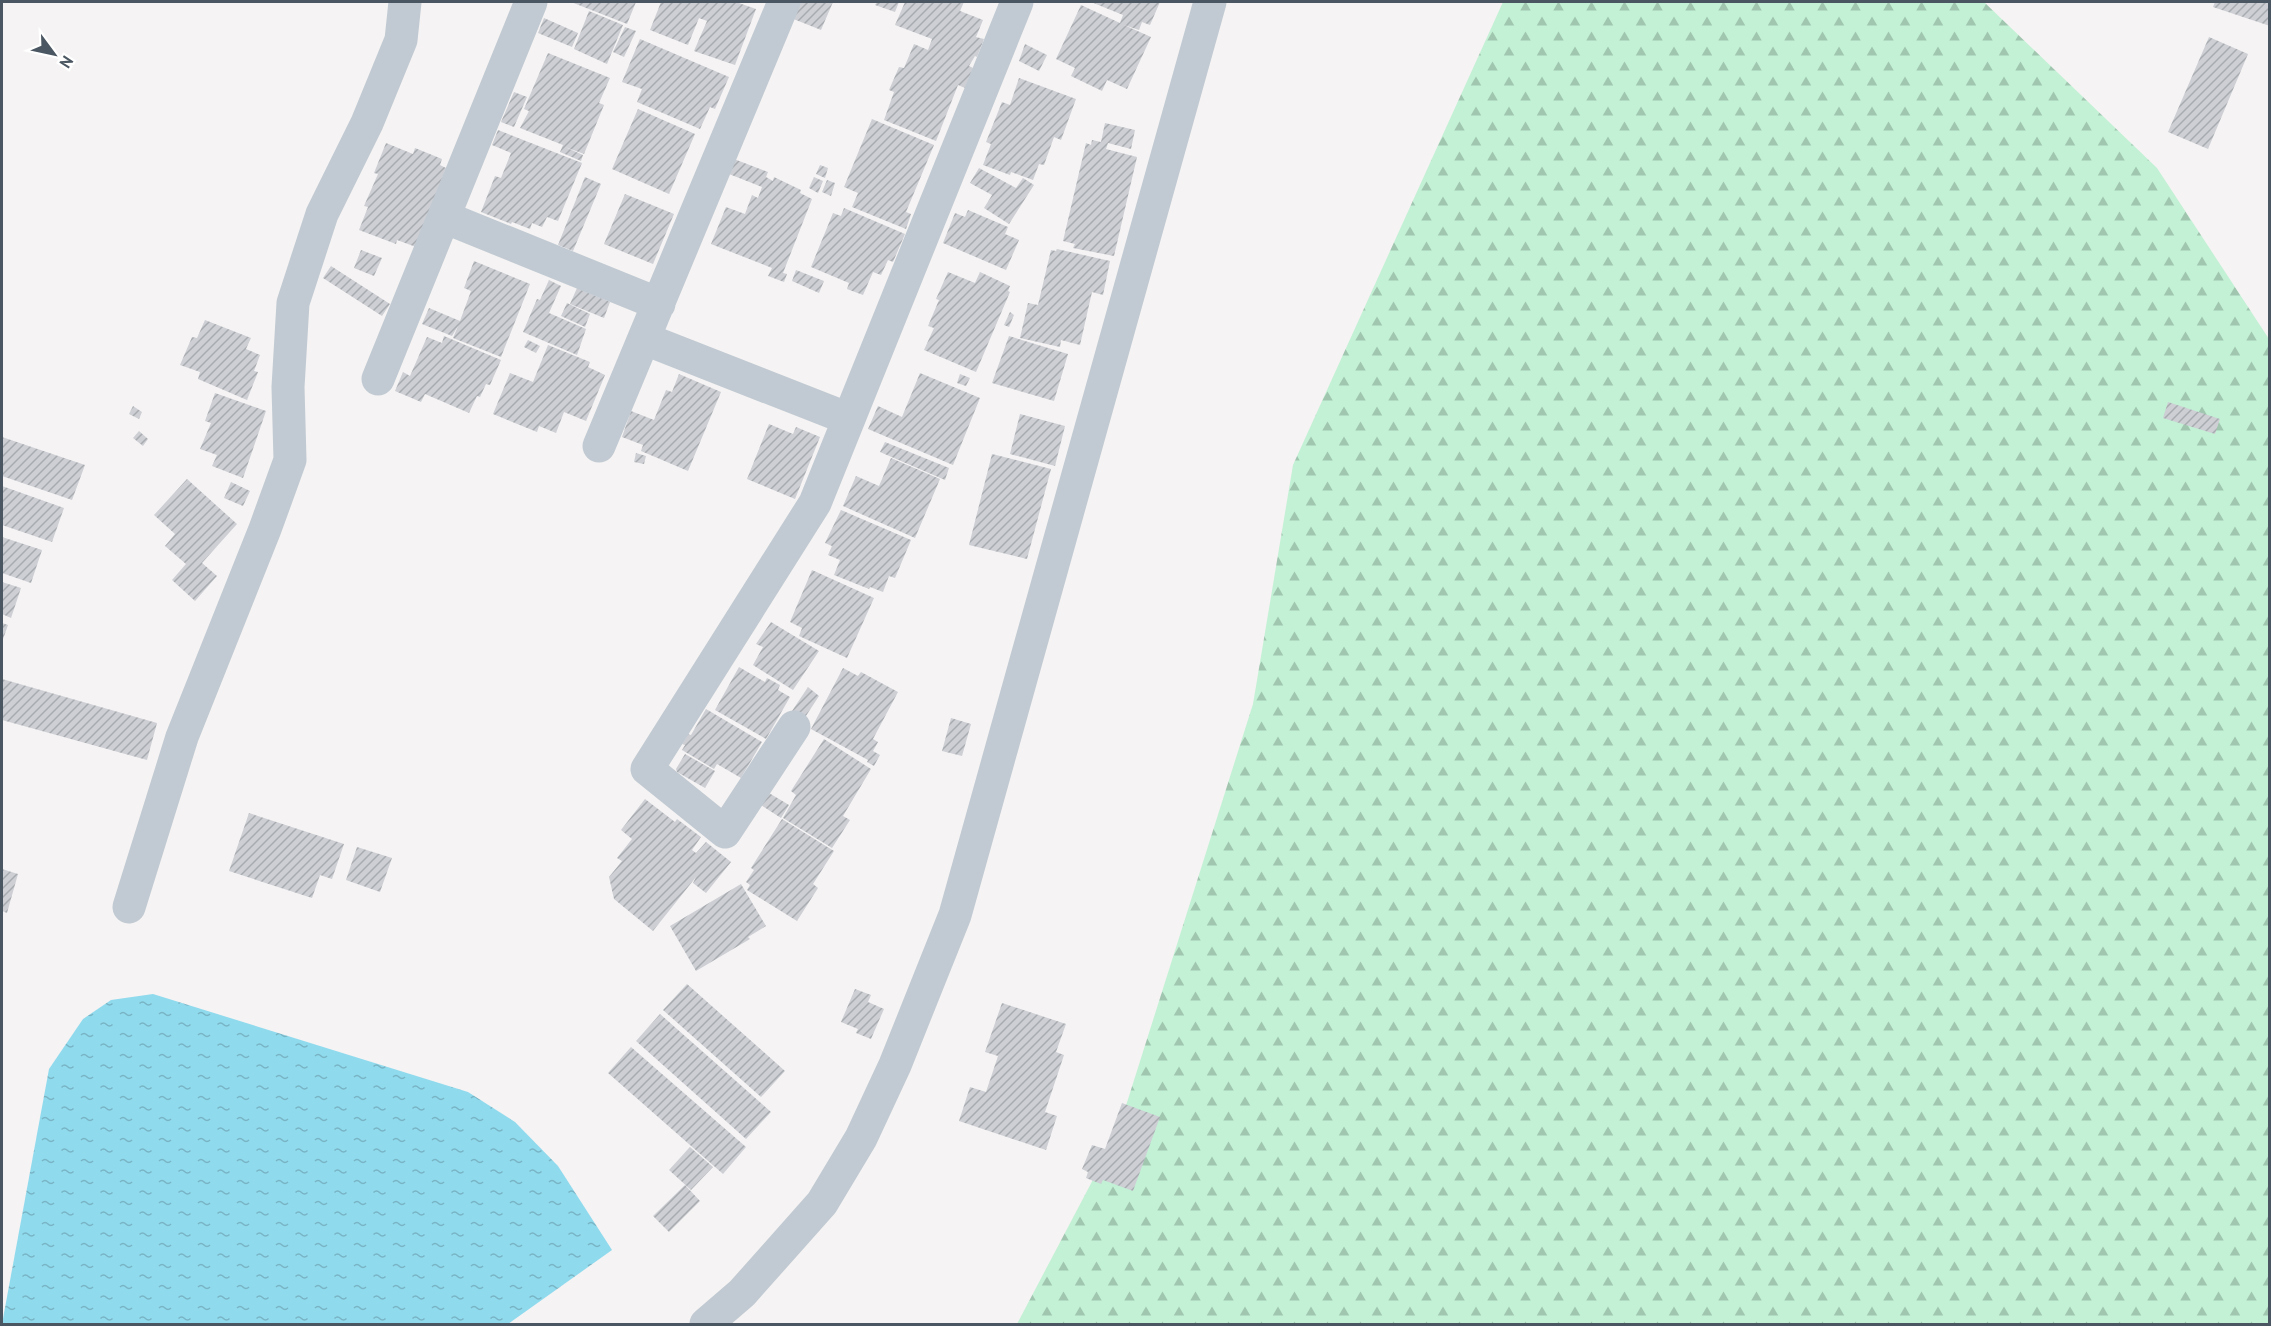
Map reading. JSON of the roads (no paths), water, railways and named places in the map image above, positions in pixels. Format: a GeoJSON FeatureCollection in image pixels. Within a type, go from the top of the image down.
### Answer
{"type":"FeatureCollection","features":[{"type":"Feature","properties":{"kind":"street"},"geometry":{"type":"LineString","coordinates":[[129,907],[182,737],[290,460],[288,387],[293,303],[322,214],[367,123],[401,40],[405,2]]}},
{"type":"Feature","properties":{"kind":"street"},"geometry":{"type":"LineString","coordinates":[[378,379],[531,2]]}},
{"type":"Feature","properties":{"kind":"street"},"geometry":{"type":"LineString","coordinates":[[599,446],[784,2]]}},
{"type":"Feature","properties":{"kind":"street"},"geometry":{"type":"LineString","coordinates":[[794,727],[725,832],[647,769],[815,503],[1017,2]]}},
{"type":"Feature","properties":{"kind":"street"},"geometry":{"type":"LineString","coordinates":[[706,1324],[742,1293],[822,1203],[861,1138],[895,1065],[955,915],[1210,2]]}},
{"type":"Feature","properties":{"kind":"street"},"geometry":{"type":"LineString","coordinates":[[444,218],[659,304]]}},
{"type":"Feature","properties":{"kind":"street"},"geometry":{"type":"LineString","coordinates":[[645,339],[849,419]]}},
{"type":"Feature","properties":{"kind":"water"},"geometry":{"type":"Polygon","coordinates":[[[153,994],[468,1092],[515,1122],[558,1166],[612,1250],[508,1324],[2,1324],[49,1069],[83,1019],[111,1000],[153,994]]]}}]}
